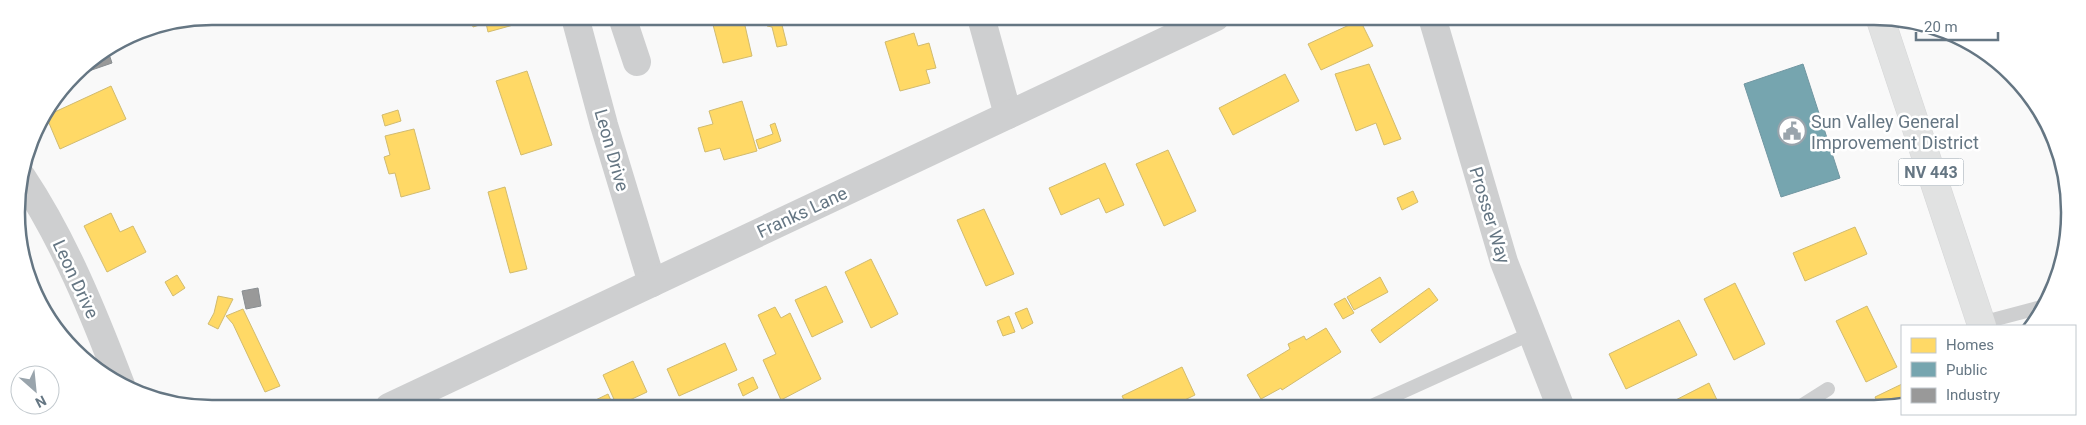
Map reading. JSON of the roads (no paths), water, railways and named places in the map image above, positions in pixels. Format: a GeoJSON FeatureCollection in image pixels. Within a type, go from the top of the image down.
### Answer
{"type":"FeatureCollection","features":[{"type":"Feature","properties":{"kind":"main road","name":"NV 443"},"geometry":{"type":"LineString","coordinates":[[1882,25],[1981,325]]}},
{"type":"Feature","properties":{"kind":"street","name":"Leon Drive"},"geometry":{"type":"LineString","coordinates":[[577,25],[604,125],[652,283]]}},
{"type":"Feature","properties":{"kind":"street"},"geometry":{"type":"LineString","coordinates":[[625,25],[637,62]]}},
{"type":"Feature","properties":{"kind":"street"},"geometry":{"type":"LineString","coordinates":[[984,25],[1008,114]]}},
{"type":"Feature","properties":{"kind":"street","name":"Franks Lane"},"geometry":{"type":"LineString","coordinates":[[404,400],[1199,25]]}},
{"type":"Feature","properties":{"kind":"street","name":"Prosser Way"},"geometry":{"type":"LineString","coordinates":[[1434,25],[1487,211],[1530,334],[1558,400]]}},
{"type":"Feature","properties":{"kind":"street","name":"Leon Drive"},"geometry":{"type":"LineString","coordinates":[[27,185],[44,211],[109,350],[117,374]]}},
{"type":"Feature","properties":{"kind":"lane"},"geometry":{"type":"LineString","coordinates":[[1981,325],[2034,309]]}},
{"type":"Feature","properties":{"kind":"lane"},"geometry":{"type":"LineString","coordinates":[[1384,400],[1530,334]]}},
{"type":"Feature","properties":{"kind":"lane"},"geometry":{"type":"LineString","coordinates":[[1811,400],[1828,389]]}},
{"type":"Feature","properties":{"kind":"place","name":"Sun Valley General Improvement District"},"geometry":{"type":"Point","coordinates":[1792,131]}}]}
